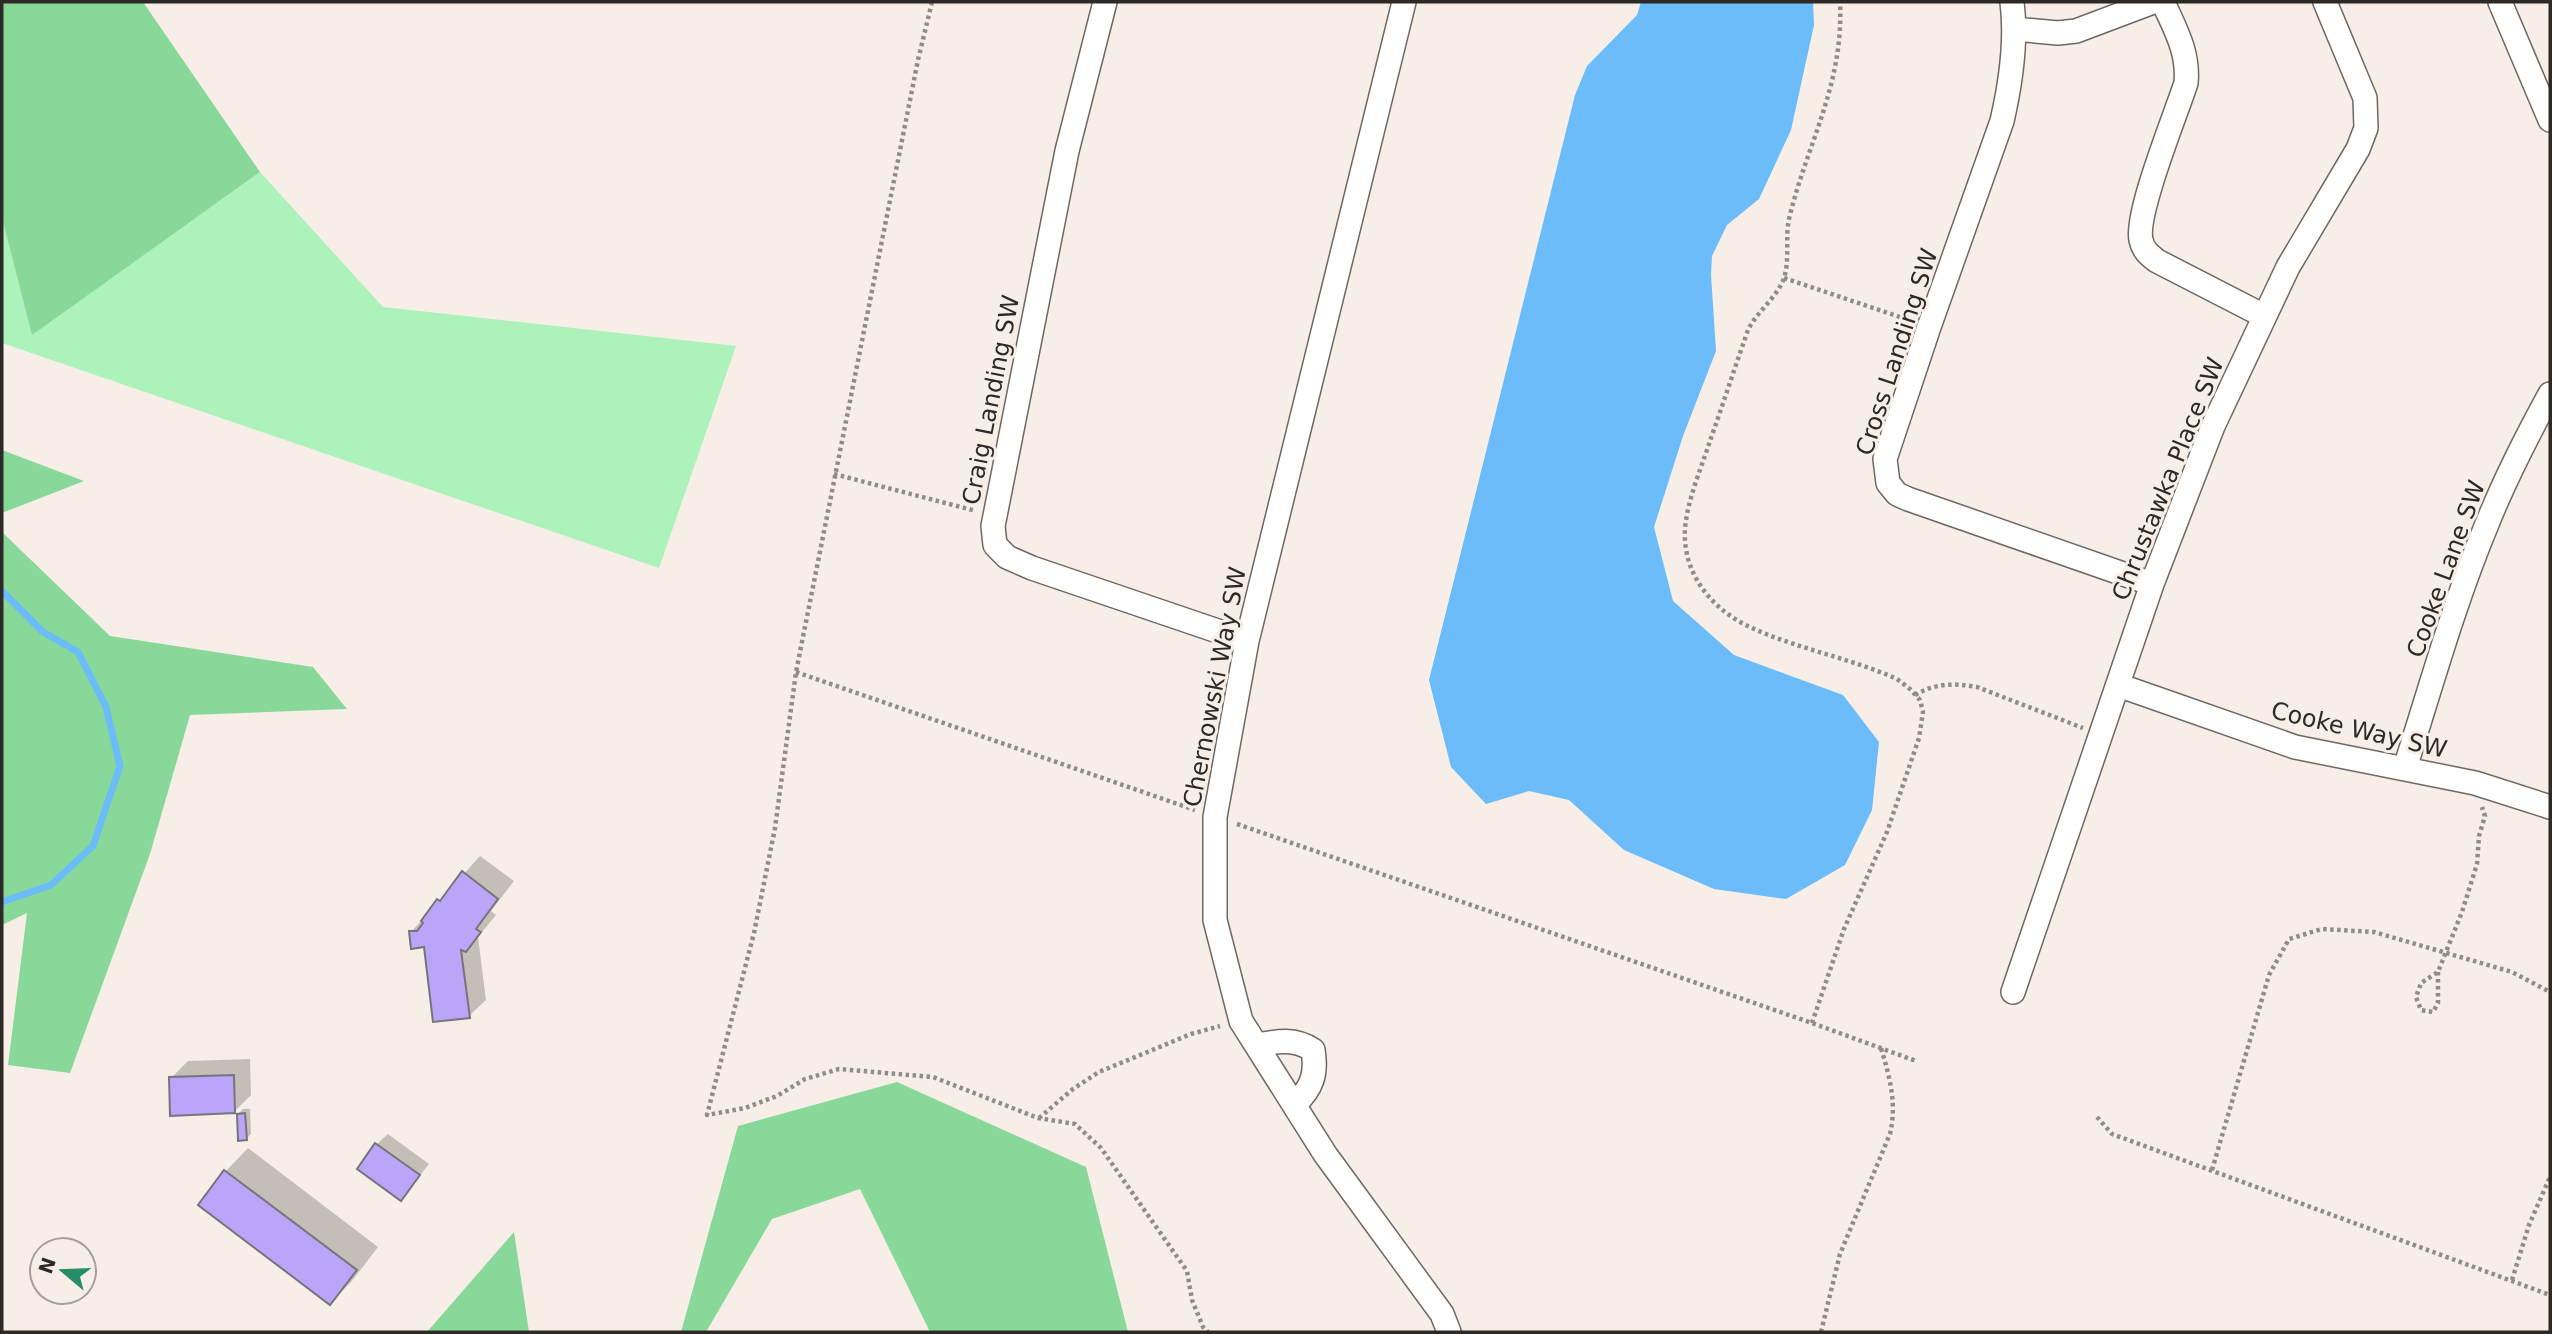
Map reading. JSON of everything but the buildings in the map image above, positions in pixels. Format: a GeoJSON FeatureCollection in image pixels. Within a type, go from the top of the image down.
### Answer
{"type":"FeatureCollection","features":[{"type":"Feature","properties":{"kind":"street","name":"Craig Landing SW"},"geometry":{"type":"LineString","coordinates":[[1105,2],[1067,151],[993,526],[995,545],[1007,557],[1032,568],[1247,641]]}},
{"type":"Feature","properties":{"kind":"street","name":"Chernowski Way SW"},"geometry":{"type":"LineString","coordinates":[[1404,2],[1247,641],[1216,817],[1215,920],[1241,1021],[1325,1154],[1442,1314],[1449,1332]]}},
{"type":"Feature","properties":{"kind":"street","name":"Cross Landing SW"},"geometry":{"type":"LineString","coordinates":[[2012,2],[2014,29],[2009,91],[2002,121],[1885,459],[1888,483],[1897,494],[2152,584]]}},
{"type":"Feature","properties":{"kind":"street"},"geometry":{"type":"LineString","coordinates":[[2014,29],[2058,33],[2076,31],[2153,2]]}},
{"type":"Feature","properties":{"kind":"street"},"geometry":{"type":"LineString","coordinates":[[2163,2],[2185,50],[2188,70],[2142,214],[2141,241],[2146,252],[2157,261],[2264,316]]}},
{"type":"Feature","properties":{"kind":"street","name":"Chrustawka Place SW"},"geometry":{"type":"LineString","coordinates":[[2012,992],[2152,584],[2213,426],[2264,316],[2300,247],[2358,149],[2366,128],[2365,98],[2325,2]]}},
{"type":"Feature","properties":{"kind":"street"},"geometry":{"type":"LineString","coordinates":[[2500,2],[2550,120]]}},
{"type":"Feature","properties":{"kind":"street","name":"Cooke Lane SW"},"geometry":{"type":"LineString","coordinates":[[2404,768],[2483,534],[2511,470],[2550,394]]}},
{"type":"Feature","properties":{"kind":"street","name":"Cooke Way SW"},"geometry":{"type":"LineString","coordinates":[[2118,685],[2295,747],[2474,783],[2550,807]]}},
{"type":"Feature","properties":{"kind":"street"},"geometry":{"type":"LineString","coordinates":[[1257,1045],[1280,1041],[1301,1042],[1313,1050],[1316,1065],[1313,1080],[1306,1093],[1295,1104]]}},
{"type":"Feature","properties":{"kind":"path"},"geometry":{"type":"LineString","coordinates":[[932,2],[915,74],[796,673],[775,828],[757,920],[708,1115],[745,1108],[777,1096],[806,1079],[839,1069],[933,1077],[1038,1118],[1075,1125],[1101,1148],[1187,1271],[1192,1300],[1203,1327],[1208,1332]]}},
{"type":"Feature","properties":{"kind":"path"},"geometry":{"type":"LineString","coordinates":[[1812,1023],[1844,929],[1875,864],[1917,745],[1923,712],[1916,695],[1897,679],[1774,636],[1734,619],[1719,608],[1704,592],[1693,573],[1687,553],[1685,529],[1695,485],[1748,330],[1753,319],[1784,278],[1789,221],[1828,100],[1834,73],[1839,41],[1840,2]]}},
{"type":"Feature","properties":{"kind":"path"},"geometry":{"type":"LineString","coordinates":[[1784,278],[1929,327]]}},
{"type":"Feature","properties":{"kind":"path"},"geometry":{"type":"LineString","coordinates":[[834,474],[995,516]]}},
{"type":"Feature","properties":{"kind":"path"},"geometry":{"type":"LineString","coordinates":[[796,673],[1916,1061]]}},
{"type":"Feature","properties":{"kind":"path"},"geometry":{"type":"LineString","coordinates":[[1916,695],[1941,685],[1977,687],[2101,735]]}},
{"type":"Feature","properties":{"kind":"path"},"geometry":{"type":"LineString","coordinates":[[2438,972],[2421,983],[2416,997],[2421,1010],[2433,1012],[2438,1003],[2438,972],[2477,864],[2479,836],[2485,816],[2474,783]]}},
{"type":"Feature","properties":{"kind":"path"},"geometry":{"type":"LineString","coordinates":[[2212,1170],[2269,975],[2289,939],[2322,929],[2374,932],[2512,972],[2550,992]]}},
{"type":"Feature","properties":{"kind":"path"},"geometry":{"type":"LineString","coordinates":[[1038,1118],[1099,1072],[1191,1034],[1241,1021]]}},
{"type":"Feature","properties":{"kind":"path"},"geometry":{"type":"LineString","coordinates":[[1821,1332],[1840,1254],[1890,1135],[1894,1116],[1889,1074],[1881,1048]]}},
{"type":"Feature","properties":{"kind":"path"},"geometry":{"type":"LineString","coordinates":[[2097,1117],[2112,1134],[2550,1295]]}},
{"type":"Feature","properties":{"kind":"path"},"geometry":{"type":"LineString","coordinates":[[2512,1280],[2529,1225],[2550,1177]]}},
{"type":"Feature","properties":{"kind":"green space"},"geometry":{"type":"Polygon","coordinates":[[[2,2],[143,2],[260,172],[32,335],[2,218],[2,2]]]}},
{"type":"Feature","properties":{"kind":"green space"},"geometry":{"type":"Polygon","coordinates":[[[260,172],[383,307],[736,346],[659,568],[2,343],[2,218],[32,334],[260,172]]]}},
{"type":"Feature","properties":{"kind":"green space"},"geometry":{"type":"Polygon","coordinates":[[[2,450],[84,481],[2,513],[2,450]]]}},
{"type":"Feature","properties":{"kind":"green space"},"geometry":{"type":"Polygon","coordinates":[[[2,532],[110,636],[313,667],[347,709],[190,715],[150,854],[70,1073],[8,1065],[27,913],[2,925],[2,532]]]}},
{"type":"Feature","properties":{"kind":"green space"},"geometry":{"type":"Polygon","coordinates":[[[897,1082],[1086,1167],[1128,1332],[930,1332],[860,1189],[772,1219],[706,1332],[681,1332],[738,1126],[897,1082]]]}},
{"type":"Feature","properties":{"kind":"green space"},"geometry":{"type":"Polygon","coordinates":[[[514,1232],[529,1332],[427,1332],[514,1232]]]}},
{"type":"Feature","properties":{"kind":"water"},"geometry":{"type":"Polygon","coordinates":[[[1641,2],[1813,2],[1814,25],[1791,130],[1759,199],[1727,225],[1712,256],[1716,351],[1683,436],[1654,527],[1673,601],[1734,655],[1843,695],[1879,742],[1872,810],[1845,865],[1786,899],[1714,889],[1624,850],[1569,800],[1529,791],[1486,804],[1451,767],[1429,680],[1575,95],[1587,66],[1637,15],[1641,2]]]}},
{"type":"Feature","properties":{"kind":"waterway"},"geometry":{"type":"LineString","coordinates":[[2,591],[43,632],[78,652],[106,707],[120,766],[93,846],[51,885],[2,902]]}}]}
